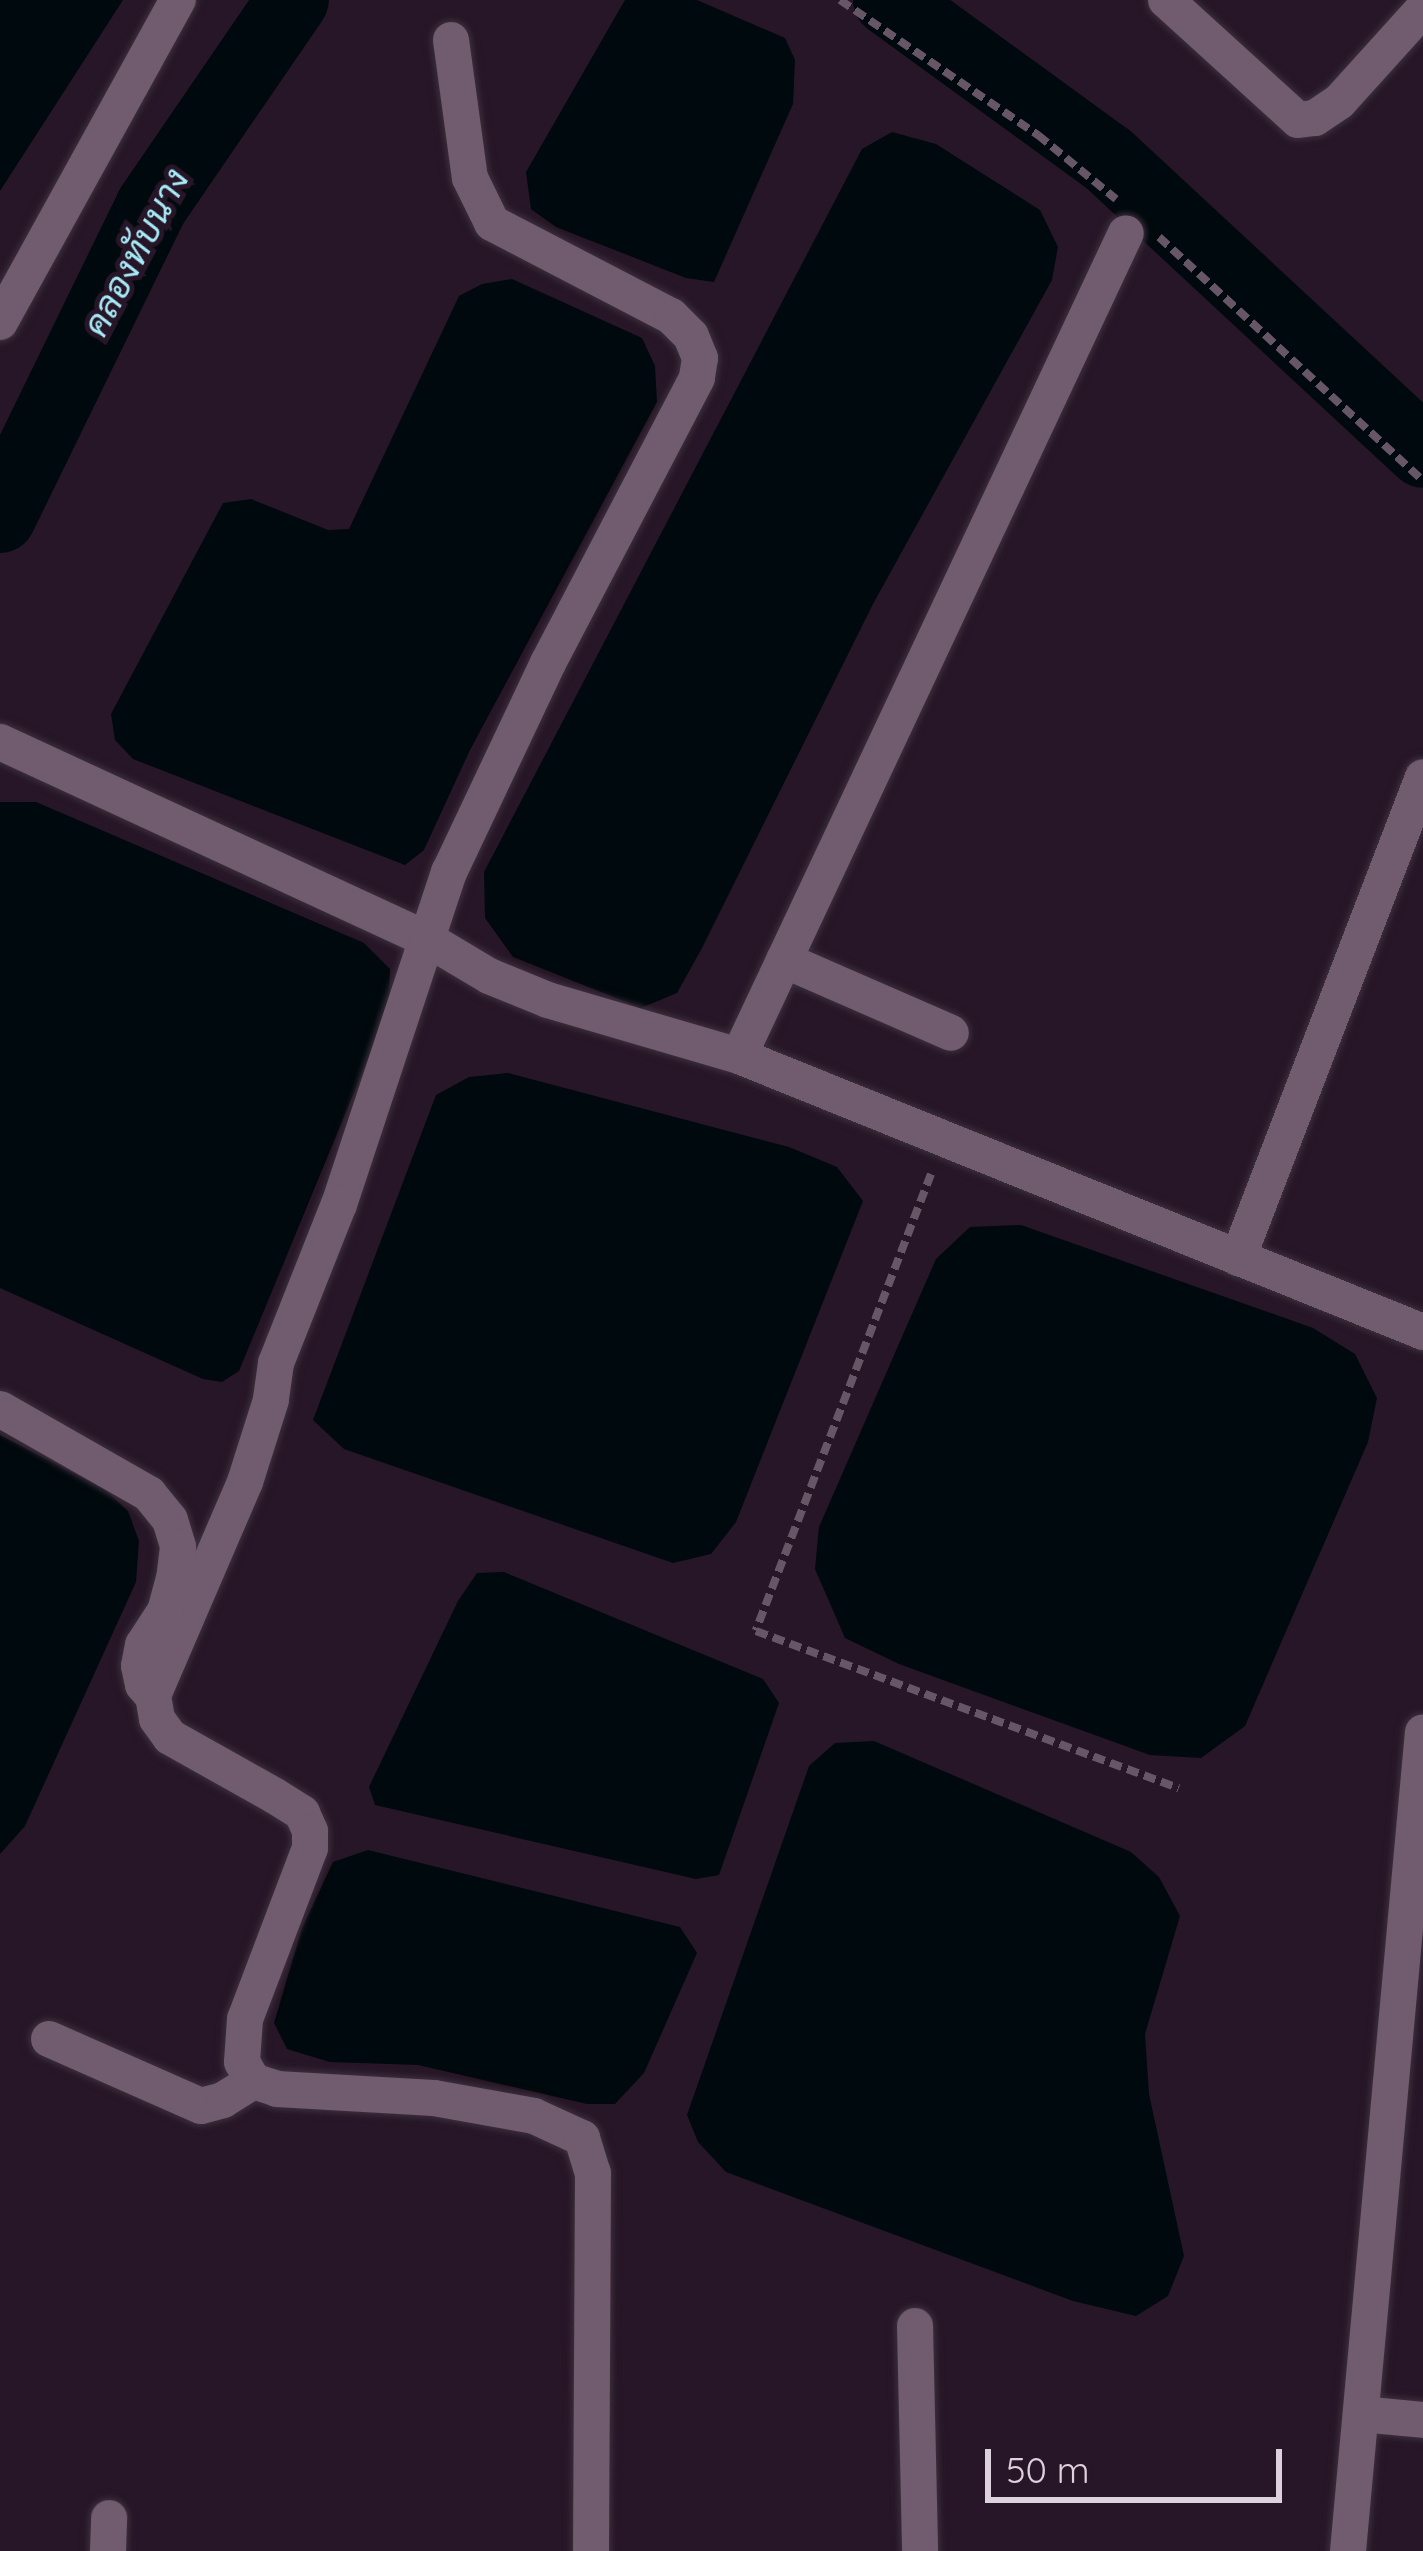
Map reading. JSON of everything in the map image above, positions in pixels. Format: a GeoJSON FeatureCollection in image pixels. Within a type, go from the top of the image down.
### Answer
{"type":"FeatureCollection","features":[{"type":"Feature","properties":{"kind":"street"},"geometry":{"type":"LineString","coordinates":[[0,322],[178,0]]}},
{"type":"Feature","properties":{"kind":"street"},"geometry":{"type":"LineString","coordinates":[[1166,0],[1298,120],[1316,118],[1339,102],[1423,9]]}},
{"type":"Feature","properties":{"kind":"street"},"geometry":{"type":"LineString","coordinates":[[153,1696],[245,1482],[271,1400],[276,1363],[339,1204],[427,939],[478,809],[697,377],[700,358],[692,336],[671,316],[491,223],[470,178],[451,40]]}},
{"type":"Feature","properties":{"kind":"street"},"geometry":{"type":"LineString","coordinates":[[739,1056],[1126,233]]}},
{"type":"Feature","properties":{"kind":"street"},"geometry":{"type":"LineString","coordinates":[[0,742],[427,939],[489,976],[548,1000],[739,1056],[1423,1332]]}},
{"type":"Feature","properties":{"kind":"street"},"geometry":{"type":"LineString","coordinates":[[1238,1258],[1423,777]]}},
{"type":"Feature","properties":{"kind":"street"},"geometry":{"type":"LineString","coordinates":[[784,960],[950,1033]]}},
{"type":"Feature","properties":{"kind":"street"},"geometry":{"type":"LineString","coordinates":[[0,1409],[149,1494],[170,1520],[178,1547],[174,1578],[165,1611],[143,1645],[139,1666],[153,1696],[157,1719],[170,1737],[302,1814],[310,1831],[310,1848],[245,2019],[242,2062],[253,2081],[277,2090],[434,2098],[534,2116],[582,2138],[592,2174],[591,2551]]}},
{"type":"Feature","properties":{"kind":"street"},"geometry":{"type":"LineString","coordinates":[[1348,2551],[1411,1996],[1423,1732]]}},
{"type":"Feature","properties":{"kind":"street"},"geometry":{"type":"LineString","coordinates":[[49,2039],[200,2106],[223,2101],[253,2081]]}},
{"type":"Feature","properties":{"kind":"street"},"geometry":{"type":"LineString","coordinates":[[915,2326],[920,2551]]}},
{"type":"Feature","properties":{"kind":"street"},"geometry":{"type":"LineString","coordinates":[[1361,2414],[1423,2420]]}},
{"type":"Feature","properties":{"kind":"path"},"geometry":{"type":"LineString","coordinates":[[945,1139],[756,1631],[1178,1789]]}},
{"type":"Feature","properties":{"kind":"shaded area"},"geometry":{"type":"Polygon","coordinates":[[[0,0],[123,0],[0,191],[0,0]]]}},
{"type":"Feature","properties":{"kind":"shaded area"},"geometry":{"type":"Polygon","coordinates":[[[625,0],[697,0],[785,38],[795,60],[793,104],[714,282],[686,278],[556,227],[531,209],[526,172],[625,0]]]}},
{"type":"Feature","properties":{"kind":"shaded area"},"geometry":{"type":"Polygon","coordinates":[[[892,132],[936,144],[1040,210],[1058,247],[1052,280],[873,604],[677,993],[641,1008],[513,957],[485,918],[484,872],[862,149],[892,132]]]}},
{"type":"Feature","properties":{"kind":"shaded area"},"geometry":{"type":"Polygon","coordinates":[[[512,279],[642,338],[655,366],[657,402],[470,750],[424,850],[405,865],[133,759],[115,740],[111,714],[223,503],[251,499],[328,530],[349,529],[459,296],[482,284],[512,279]]]}},
{"type":"Feature","properties":{"kind":"shaded area"},"geometry":{"type":"Polygon","coordinates":[[[0,802],[36,802],[364,943],[390,969],[389,1008],[239,1371],[222,1382],[203,1379],[0,1288],[0,802]]]}},
{"type":"Feature","properties":{"kind":"shaded area"},"geometry":{"type":"Polygon","coordinates":[[[508,1073],[789,1147],[837,1167],[863,1201],[736,1522],[711,1554],[673,1563],[344,1449],[313,1420],[436,1095],[469,1077],[508,1073]]]}},
{"type":"Feature","properties":{"kind":"shaded area"},"geometry":{"type":"Polygon","coordinates":[[[1021,1225],[1313,1328],[1355,1354],[1377,1398],[1368,1442],[1245,1726],[1201,1758],[1150,1755],[899,1664],[845,1638],[815,1569],[819,1527],[936,1259],[970,1227],[1021,1225]]]}},
{"type":"Feature","properties":{"kind":"shaded area"},"geometry":{"type":"Polygon","coordinates":[[[0,1435],[104,1489],[128,1511],[139,1541],[136,1582],[25,1826],[0,1854],[0,1435]]]}},
{"type":"Feature","properties":{"kind":"shaded area"},"geometry":{"type":"Polygon","coordinates":[[[504,1572],[763,1679],[779,1703],[719,1875],[696,1879],[375,1805],[369,1787],[458,1601],[477,1573],[504,1572]]]}},
{"type":"Feature","properties":{"kind":"shaded area"},"geometry":{"type":"Polygon","coordinates":[[[874,1741],[1131,1852],[1159,1877],[1180,1916],[1145,2034],[1149,2094],[1184,2256],[1168,2296],[1136,2316],[1073,2301],[726,2172],[698,2142],[687,2115],[809,1766],[835,1743],[874,1741]]]}},
{"type":"Feature","properties":{"kind":"shaded area"},"geometry":{"type":"Polygon","coordinates":[[[368,1850],[680,1927],[697,1953],[644,2073],[615,2104],[587,2104],[418,2065],[330,2062],[287,2049],[274,2023],[302,1928],[333,1862],[368,1850]]]}},
{"type":"Feature","properties":{"kind":"waterway","name":"คลองทับนาง"},"geometry":{"type":"LineString","coordinates":[[0,517],[151,207],[293,0]]}},
{"type":"Feature","properties":{"kind":"waterway"},"geometry":{"type":"LineString","coordinates":[[889,0],[1108,159],[1423,452]]}}]}
